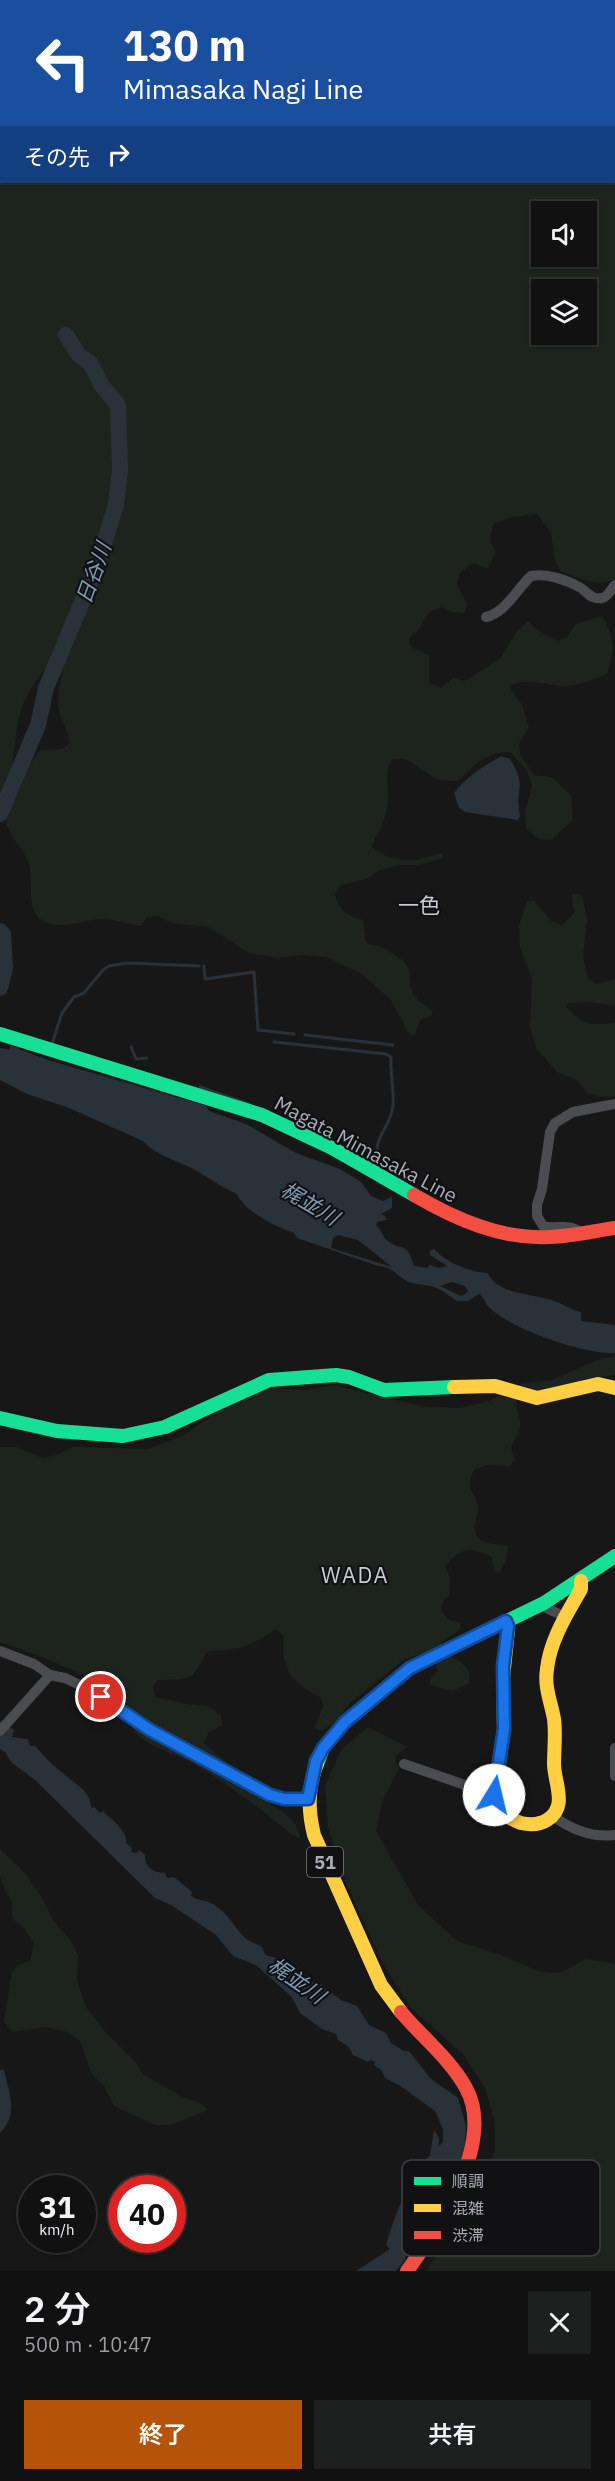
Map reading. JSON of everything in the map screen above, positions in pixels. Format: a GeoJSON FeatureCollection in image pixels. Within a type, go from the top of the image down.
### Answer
{"type":"FeatureCollection","features":[{"type":"Feature","properties":{"kind":"main road","name":"Magata Mimasaka Line"},"geometry":{"type":"LineString","coordinates":[[0,1034],[262,1115],[332,1148],[432,1206],[473,1225],[498,1233],[550,1237],[615,1228]]}},
{"type":"Feature","properties":{"kind":"main road"},"geometry":{"type":"LineString","coordinates":[[0,1418],[57,1431],[94,1435],[134,1434],[165,1427],[269,1380],[336,1375],[349,1377],[384,1390],[495,1386],[537,1398],[598,1384],[615,1388]]}},
{"type":"Feature","properties":{"kind":"main road","name":"51"},"geometry":{"type":"LineString","coordinates":[[470,2160],[474,2148],[477,2123],[471,2097],[458,2074],[393,2005],[381,1985],[320,1851],[309,1815],[308,1799],[316,1761],[328,1741],[345,1722],[410,1668],[544,1603],[581,1581],[615,1556]]}},
{"type":"Feature","properties":{"kind":"main road"},"geometry":{"type":"LineString","coordinates":[[506,1621],[508,1626],[502,1678],[504,1729],[494,1795],[497,1807],[507,1817],[516,1821],[542,1824],[558,1809],[560,1796],[555,1765],[554,1719],[546,1674],[555,1641],[581,1589],[581,1581]]}},
{"type":"Feature","properties":{"kind":"main road","name":"51"},"geometry":{"type":"LineString","coordinates":[[407,2271],[418,2256]]}},
{"type":"Feature","properties":{"kind":"street"},"geometry":{"type":"LineString","coordinates":[[486,617],[493,616],[501,610],[531,576],[550,576],[600,599],[606,596],[615,585]]}},
{"type":"Feature","properties":{"kind":"street"},"geometry":{"type":"LineString","coordinates":[[583,1233],[570,1226],[543,1226],[537,1216],[550,1132],[555,1123],[573,1112],[615,1104]]}},
{"type":"Feature","properties":{"kind":"street"},"geometry":{"type":"LineString","coordinates":[[544,1603],[548,1609],[566,1617]]}},
{"type":"Feature","properties":{"kind":"street"},"geometry":{"type":"LineString","coordinates":[[0,1651],[34,1664],[50,1675],[65,1678],[88,1689],[150,1730],[270,1795],[284,1799],[308,1799]]}},
{"type":"Feature","properties":{"kind":"street"},"geometry":{"type":"LineString","coordinates":[[0,1731],[50,1675]]}},
{"type":"Feature","properties":{"kind":"street"},"geometry":{"type":"LineString","coordinates":[[615,1748],[615,1776]]}},
{"type":"Feature","properties":{"kind":"street"},"geometry":{"type":"LineString","coordinates":[[404,1764],[494,1795]]}},
{"type":"Feature","properties":{"kind":"street"},"geometry":{"type":"LineString","coordinates":[[553,1816],[569,1827],[592,1835],[600,1837],[615,1834]]}},
{"type":"Feature","properties":{"kind":"shaded area"},"geometry":{"type":"Polygon","coordinates":[[[0,183],[615,183],[615,579],[594,582],[560,571],[554,557],[551,532],[537,514],[513,517],[493,524],[490,541],[496,552],[487,569],[473,563],[459,574],[457,585],[467,604],[465,613],[451,612],[442,607],[429,612],[418,631],[409,638],[410,646],[429,656],[429,683],[441,688],[453,678],[465,681],[501,658],[516,632],[528,621],[557,641],[567,637],[576,624],[602,616],[612,644],[607,674],[567,686],[521,682],[509,686],[522,705],[529,727],[519,744],[520,754],[534,775],[552,777],[571,796],[573,820],[551,840],[539,839],[526,829],[525,811],[532,786],[527,771],[510,752],[487,757],[458,781],[438,780],[406,759],[393,759],[387,774],[386,813],[371,846],[396,859],[414,860],[442,853],[443,858],[418,865],[399,865],[378,871],[369,878],[341,885],[335,895],[345,912],[363,920],[366,943],[384,948],[401,959],[407,966],[411,990],[422,1003],[433,1010],[431,1016],[420,1020],[415,1035],[409,1034],[391,1000],[362,974],[326,957],[302,955],[278,958],[249,953],[208,927],[172,923],[157,916],[147,917],[141,926],[100,919],[58,925],[45,922],[38,917],[32,904],[29,863],[10,832],[6,818],[9,802],[16,786],[40,750],[62,749],[69,744],[58,705],[63,666],[56,658],[37,680],[26,698],[19,717],[10,771],[0,795],[0,183]]]}},
{"type":"Feature","properties":{"kind":"shaded area"},"geometry":{"type":"Polygon","coordinates":[[[572,894],[582,895],[587,919],[583,957],[588,978],[597,984],[615,979],[615,1006],[590,1002],[568,1003],[566,1006],[582,1021],[599,1024],[615,1023],[615,1096],[600,1097],[587,1093],[577,1080],[557,1072],[536,1048],[530,1028],[532,979],[520,947],[519,925],[527,901],[534,901],[551,921],[562,925],[574,913],[572,894]]]}},
{"type":"Feature","properties":{"kind":"shaded area"},"geometry":{"type":"Polygon","coordinates":[[[615,1356],[615,1375],[584,1379],[557,1390],[516,1398],[520,1428],[511,1448],[515,1459],[510,1466],[486,1465],[474,1470],[470,1488],[478,1509],[475,1527],[477,1537],[484,1542],[508,1546],[506,1560],[499,1573],[494,1571],[492,1557],[471,1550],[456,1555],[445,1566],[450,1578],[449,1596],[443,1600],[441,1611],[449,1620],[461,1623],[460,1630],[441,1642],[447,1655],[460,1661],[469,1671],[469,1683],[453,1691],[430,1685],[430,1680],[437,1671],[436,1661],[420,1654],[405,1659],[350,1703],[336,1721],[322,1731],[314,1728],[323,1707],[321,1698],[295,1681],[290,1674],[284,1658],[284,1636],[276,1629],[244,1646],[208,1651],[192,1675],[178,1679],[158,1680],[153,1686],[155,1697],[208,1706],[221,1715],[222,1726],[209,1732],[204,1743],[240,1773],[251,1792],[288,1816],[298,1829],[300,1838],[292,1835],[268,1815],[205,1771],[141,1738],[133,1729],[123,1703],[101,1685],[66,1667],[0,1642],[0,1447],[16,1447],[43,1458],[57,1455],[73,1447],[149,1449],[184,1435],[228,1405],[266,1388],[307,1390],[334,1385],[426,1407],[461,1408],[489,1401],[520,1384],[552,1380],[595,1361],[615,1356]]]}},
{"type":"Feature","properties":{"kind":"shaded area"},"geometry":{"type":"Polygon","coordinates":[[[368,1727],[407,1747],[395,1756],[398,1771],[382,1802],[376,1831],[418,1905],[457,1941],[501,1955],[541,1972],[561,1973],[585,1959],[615,1964],[615,2271],[427,2271],[436,2256],[600,2256],[600,2160],[490,2160],[495,2152],[495,2123],[485,2088],[464,2055],[411,2008],[383,1964],[346,1883],[328,1828],[325,1785],[341,1750],[368,1727]]]}},
{"type":"Feature","properties":{"kind":"shaded area"},"geometry":{"type":"Polygon","coordinates":[[[0,1849],[26,1874],[53,1920],[71,1941],[78,1955],[77,1981],[86,2007],[107,2034],[136,2062],[143,2074],[180,2096],[202,2104],[208,2110],[171,2125],[155,2125],[114,2106],[105,2087],[91,2073],[80,2041],[67,2032],[46,2027],[13,2032],[4,2022],[12,1971],[18,1965],[30,1961],[34,1944],[24,1928],[12,1918],[12,1901],[0,1877],[0,1849]]]}},
{"type":"Feature","properties":{"kind":"water"},"geometry":{"type":"Polygon","coordinates":[[[501,756],[510,759],[518,776],[520,816],[518,820],[465,812],[459,808],[454,793],[470,777],[501,756]]]}},
{"type":"Feature","properties":{"kind":"water","name":"梶並川"},"geometry":{"type":"Polygon","coordinates":[[[11,1046],[45,1059],[206,1106],[209,1111],[246,1124],[296,1153],[340,1169],[361,1182],[371,1196],[383,1201],[392,1197],[392,1208],[381,1214],[386,1220],[377,1222],[376,1226],[388,1241],[407,1250],[414,1266],[427,1268],[430,1265],[439,1268],[447,1266],[430,1255],[430,1251],[434,1249],[445,1259],[459,1266],[488,1273],[492,1280],[506,1289],[555,1301],[581,1312],[581,1321],[615,1325],[615,1353],[590,1351],[543,1337],[500,1316],[488,1307],[479,1294],[468,1301],[457,1301],[435,1287],[407,1281],[386,1268],[297,1238],[294,1233],[254,1213],[237,1194],[190,1167],[161,1154],[143,1141],[69,1108],[27,1094],[0,1080],[0,1048],[9,1050],[11,1046]],[[338,1235],[333,1238],[331,1248],[392,1267],[358,1240],[338,1235]],[[452,1282],[440,1286],[461,1296],[468,1292],[465,1286],[452,1282]]]}},
{"type":"Feature","properties":{"kind":"water","name":"梶並川"},"geometry":{"type":"Polygon","coordinates":[[[0,1721],[14,1730],[12,1737],[28,1739],[30,1746],[35,1746],[53,1765],[80,1787],[88,1796],[91,1808],[94,1807],[100,1813],[103,1811],[118,1825],[126,1838],[126,1843],[132,1848],[131,1852],[137,1853],[139,1850],[145,1855],[146,1863],[150,1868],[165,1873],[167,1878],[174,1877],[192,1892],[191,1896],[216,1906],[245,1938],[262,1947],[265,1955],[277,1958],[308,1982],[317,1982],[341,2000],[357,2006],[369,2025],[386,2033],[391,2043],[404,2051],[409,2051],[430,2078],[458,2098],[466,2126],[461,2160],[425,2160],[430,2156],[434,2130],[439,2138],[439,2146],[443,2142],[443,2129],[435,2111],[399,2085],[385,2078],[381,2070],[374,2065],[375,2062],[370,2060],[368,2062],[353,2055],[349,2047],[338,2040],[336,2034],[322,2029],[300,2013],[292,1997],[256,1965],[233,1956],[216,1935],[171,1905],[155,1898],[34,1779],[12,1763],[7,1753],[0,1749],[0,1721]]]}},
{"type":"Feature","properties":{"kind":"water"},"geometry":{"type":"Polygon","coordinates":[[[0,2070],[4,2070],[11,2111],[6,2126],[0,2133],[0,2070]]]}},
{"type":"Feature","properties":{"kind":"water"},"geometry":{"type":"Polygon","coordinates":[[[402,2202],[402,2256],[405,2256],[405,2260],[396,2271],[356,2271],[390,2249],[386,2245],[402,2202]]]}},
{"type":"Feature","properties":{"kind":"waterway","name":"日谷川"},"geometry":{"type":"LineString","coordinates":[[0,814],[38,725],[46,688],[97,566],[116,505],[120,470],[118,405],[102,386],[91,364],[78,354],[66,335]]}},
{"type":"Feature","properties":{"kind":"waterway","name":"日谷川"},"geometry":{"type":"LineString","coordinates":[[0,931],[3,934],[5,968],[0,988]]}},
{"type":"Feature","properties":{"kind":"waterway"},"geometry":{"type":"LineString","coordinates":[[52,1044],[62,1013],[74,997],[84,993],[109,966],[127,963],[199,966]]}},
{"type":"Feature","properties":{"kind":"waterway"},"geometry":{"type":"LineString","coordinates":[[204,966],[205,979],[254,972],[258,1030],[294,1034]]}},
{"type":"Feature","properties":{"kind":"waterway"},"geometry":{"type":"LineString","coordinates":[[305,1035],[393,1045]]}},
{"type":"Feature","properties":{"kind":"waterway"},"geometry":{"type":"LineString","coordinates":[[274,1042],[386,1054],[391,1057],[393,1105],[377,1149],[381,1168]]}},
{"type":"Feature","properties":{"kind":"waterway"},"geometry":{"type":"LineString","coordinates":[[131,1047],[136,1059],[147,1058]]}},
{"type":"Feature","properties":{"kind":"waterway"},"geometry":{"type":"LineString","coordinates":[[200,1087],[249,1104]]}},
{"type":"Feature","properties":{"kind":"traffic: fast"},"geometry":{"type":"LineString","coordinates":[[0,1034],[262,1115],[332,1148],[414,1195]]}},
{"type":"Feature","properties":{"kind":"traffic: fast"},"geometry":{"type":"LineString","coordinates":[[0,1418],[57,1431],[123,1436],[165,1427],[269,1380],[336,1375],[349,1377],[384,1390],[454,1387]]}},
{"type":"Feature","properties":{"kind":"traffic: fast"},"geometry":{"type":"LineString","coordinates":[[317,1764],[323,1748],[345,1722],[410,1668],[544,1603],[615,1556]]}},
{"type":"Feature","properties":{"kind":"traffic: slow"},"geometry":{"type":"LineString","coordinates":[[454,1387],[495,1386],[537,1398],[598,1384],[615,1388]]}},
{"type":"Feature","properties":{"kind":"traffic: slow"},"geometry":{"type":"LineString","coordinates":[[506,1621],[508,1630],[503,1678],[504,1729],[494,1799],[508,1817],[524,1824],[538,1824],[553,1815],[559,1802],[554,1765],[554,1719],[546,1682],[549,1658],[560,1628],[581,1589],[581,1581]]}},
{"type":"Feature","properties":{"kind":"traffic: slow"},"geometry":{"type":"LineString","coordinates":[[317,1764],[311,1782],[310,1800],[314,1835],[381,1985],[401,2012]]}},
{"type":"Feature","properties":{"kind":"traffic: jam"},"geometry":{"type":"LineString","coordinates":[[414,1195],[462,1220],[514,1235],[532,1237],[575,1235],[615,1228]]}},
{"type":"Feature","properties":{"kind":"traffic: jam"},"geometry":{"type":"LineString","coordinates":[[401,2012],[452,2067],[466,2088],[473,2110],[474,2133],[468,2160]]}},
{"type":"Feature","properties":{"kind":"traffic: jam"},"geometry":{"type":"LineString","coordinates":[[407,2271],[417,2256]]}},
{"type":"Feature","properties":{"kind":"district","name":"一色"},"geometry":{"type":"Point","coordinates":[419,905]}},
{"type":"Feature","properties":{"kind":"district","name":"WADA"},"geometry":{"type":"Point","coordinates":[355,1574]}},
{"type":"Feature","properties":{"kind":"route"},"geometry":{"type":"LineString","coordinates":[[101,1697],[150,1730],[270,1795],[284,1799],[308,1799],[316,1761],[323,1748],[345,1722],[410,1668],[506,1621],[508,1626],[502,1678],[504,1729],[494,1795]]}}]}
